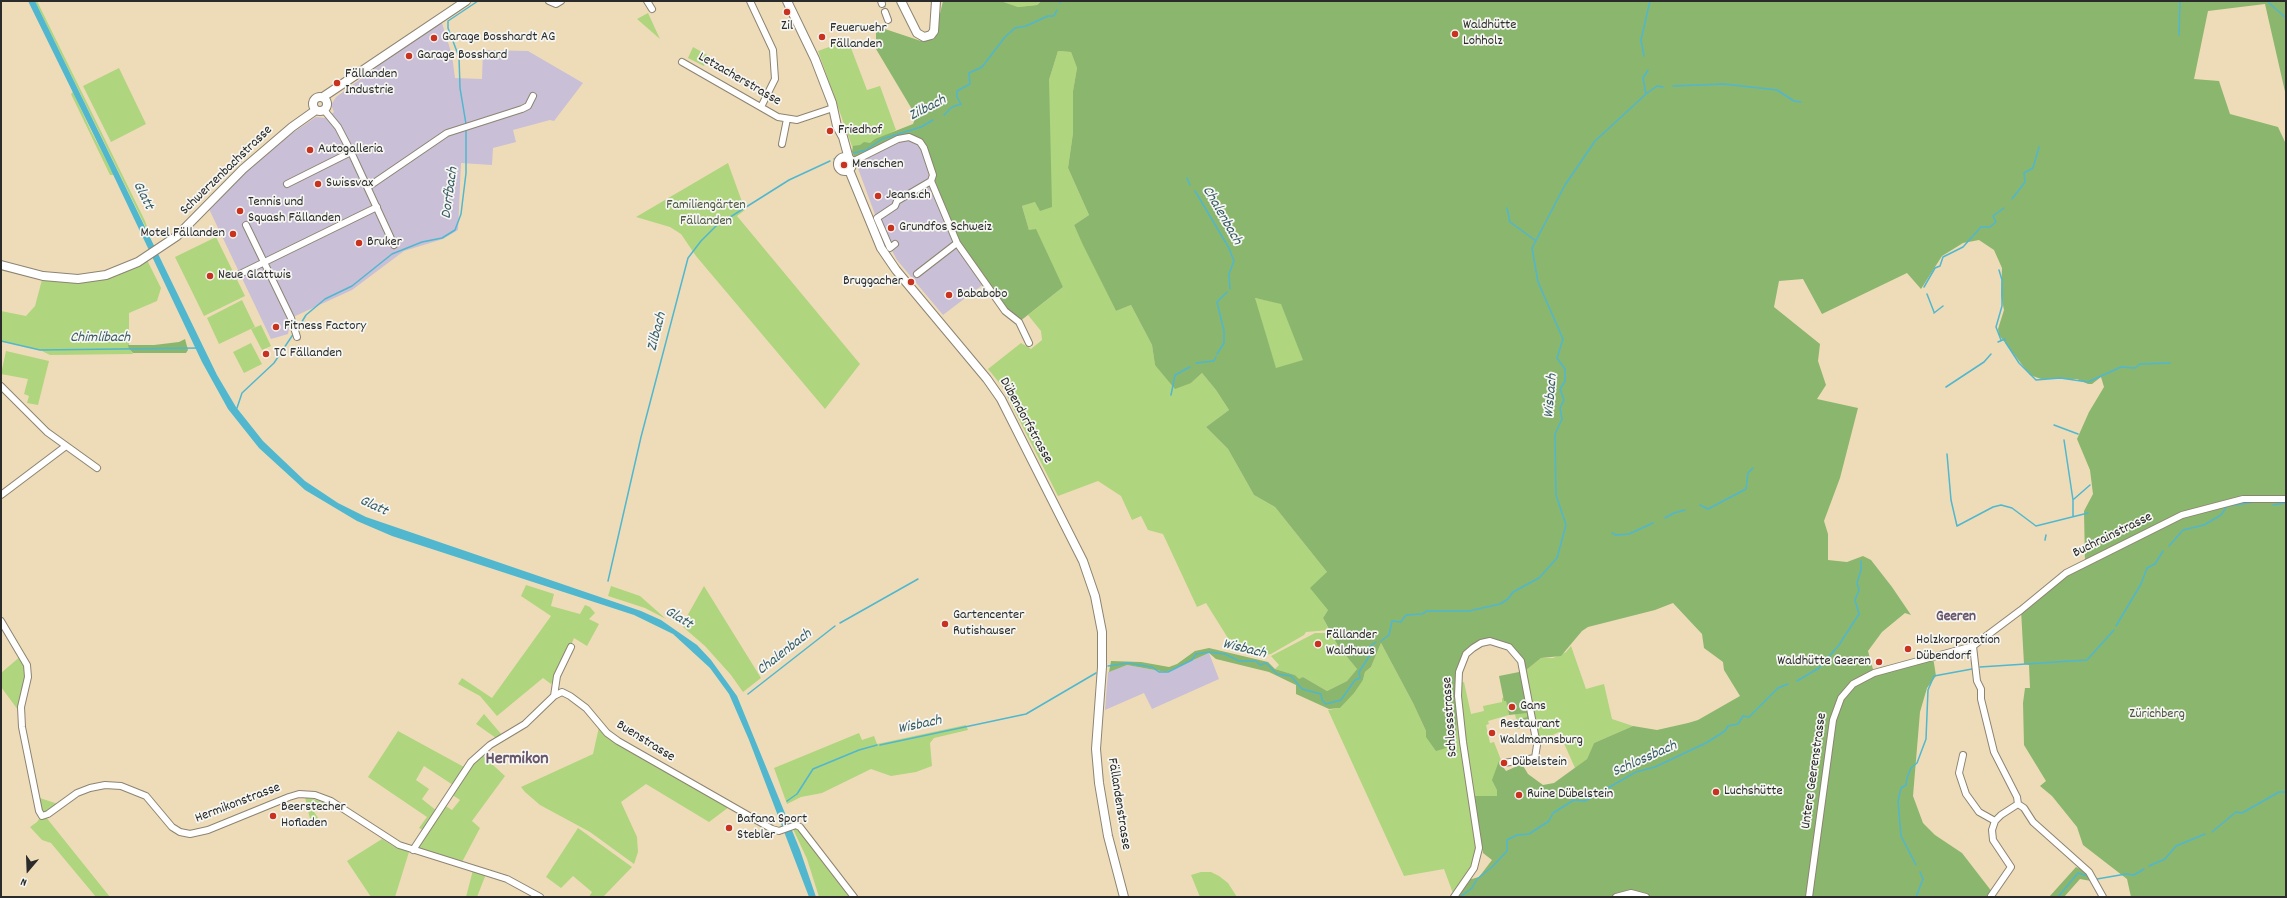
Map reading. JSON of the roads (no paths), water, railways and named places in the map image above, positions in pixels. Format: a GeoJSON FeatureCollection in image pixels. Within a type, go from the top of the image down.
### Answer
{"type":"FeatureCollection","features":[{"type":"Feature","properties":{"kind":"main road"},"geometry":{"type":"LineString","coordinates":[[318,108],[325,99],[339,88],[466,1]]}},
{"type":"Feature","properties":{"kind":"main road","name":"Dübendorfstrasse"},"geometry":{"type":"LineString","coordinates":[[786,1],[815,59],[837,126],[843,136],[848,162],[881,248],[896,270],[987,379],[1001,399],[1077,547],[1089,578],[1100,617],[1102,667]]}},
{"type":"Feature","properties":{"kind":"main road"},"geometry":{"type":"LineString","coordinates":[[901,1],[917,33],[924,37],[931,35],[934,31],[936,1]]}},
{"type":"Feature","properties":{"kind":"main road"},"geometry":{"type":"LineString","coordinates":[[318,108],[316,97],[325,99]]}},
{"type":"Feature","properties":{"kind":"main road","name":"Schwerzenbachstrasse"},"geometry":{"type":"LineString","coordinates":[[1,265],[47,276],[78,279],[106,275],[148,256],[177,236],[243,169],[292,127],[318,108]]}},
{"type":"Feature","properties":{"kind":"main road","name":"Fällandenstrasse"},"geometry":{"type":"LineString","coordinates":[[1102,667],[1096,749],[1099,783],[1108,836],[1124,897]]}},
{"type":"Feature","properties":{"kind":"street"},"geometry":{"type":"LineString","coordinates":[[549,1],[556,4],[561,1]]}},
{"type":"Feature","properties":{"kind":"street"},"geometry":{"type":"LineString","coordinates":[[647,1],[652,10]]}},
{"type":"Feature","properties":{"kind":"street"},"geometry":{"type":"LineString","coordinates":[[750,1],[773,50],[775,78],[761,107]]}},
{"type":"Feature","properties":{"kind":"street"},"geometry":{"type":"LineString","coordinates":[[885,12],[888,20]]}},
{"type":"Feature","properties":{"kind":"street","name":"Letzacherstrasse"},"geometry":{"type":"LineString","coordinates":[[682,62],[712,77],[714,81],[761,107],[786,119],[797,120],[832,111]]}},
{"type":"Feature","properties":{"kind":"street"},"geometry":{"type":"LineString","coordinates":[[368,187],[447,133],[522,109],[528,106],[533,96]]}},
{"type":"Feature","properties":{"kind":"street"},"geometry":{"type":"LineString","coordinates":[[318,108],[338,128],[368,187],[394,245]]}},
{"type":"Feature","properties":{"kind":"street"},"geometry":{"type":"LineString","coordinates":[[782,144],[786,119]]}},
{"type":"Feature","properties":{"kind":"street"},"geometry":{"type":"LineString","coordinates":[[848,162],[898,139],[909,137],[920,142],[924,148],[933,175],[931,181],[897,202],[895,206],[877,218],[890,248],[895,244]]}},
{"type":"Feature","properties":{"kind":"street"},"geometry":{"type":"LineString","coordinates":[[287,184],[351,152]]}},
{"type":"Feature","properties":{"kind":"street"},"geometry":{"type":"LineString","coordinates":[[931,181],[957,243],[1005,311],[1019,322],[1029,343]]}},
{"type":"Feature","properties":{"kind":"street"},"geometry":{"type":"LineString","coordinates":[[238,275],[377,208]]}},
{"type":"Feature","properties":{"kind":"street"},"geometry":{"type":"LineString","coordinates":[[246,225],[291,318],[296,334]]}},
{"type":"Feature","properties":{"kind":"street"},"geometry":{"type":"LineString","coordinates":[[917,274],[957,243]]}},
{"type":"Feature","properties":{"kind":"street"},"geometry":{"type":"LineString","coordinates":[[1,386],[7,394],[47,432],[98,468]]}},
{"type":"Feature","properties":{"kind":"street"},"geometry":{"type":"LineString","coordinates":[[1,399],[7,394]]}},
{"type":"Feature","properties":{"kind":"street"},"geometry":{"type":"LineString","coordinates":[[1,495],[66,446]]}},
{"type":"Feature","properties":{"kind":"street","name":"Buchrainstrasse"},"geometry":{"type":"LineString","coordinates":[[1973,646],[2021,610],[2066,573],[2182,515],[2243,499],[2286,499]]}},
{"type":"Feature","properties":{"kind":"street","name":"Hermikonstrasse"},"geometry":{"type":"LineString","coordinates":[[1,621],[22,654],[28,670],[21,707],[22,727],[39,811],[42,816],[48,814],[77,793],[90,788],[105,785],[121,786],[146,796],[172,827],[180,832],[190,834],[208,830],[289,797],[307,794],[331,801],[396,843],[413,850],[506,879],[540,897]]}},
{"type":"Feature","properties":{"kind":"street","name":"Schlossstrasse"},"geometry":{"type":"LineString","coordinates":[[1454,897],[1474,868],[1479,848],[1462,735],[1458,696],[1459,672],[1466,654],[1473,648],[1490,641],[1509,648],[1521,661],[1537,745],[1535,758],[1504,764]]}},
{"type":"Feature","properties":{"kind":"street"},"geometry":{"type":"LineString","coordinates":[[1973,646],[1977,681],[1981,689],[1981,699],[1994,752],[2017,797],[2018,804],[2024,808],[2033,822],[2089,872],[2103,897]]}},
{"type":"Feature","properties":{"kind":"street","name":"Untere Geerenstrasse"},"geometry":{"type":"LineString","coordinates":[[1809,897],[1832,725],[1835,712],[1842,696],[1853,684],[1874,673],[1973,646]]}},
{"type":"Feature","properties":{"kind":"street"},"geometry":{"type":"LineString","coordinates":[[413,850],[471,762],[490,745],[534,716],[554,696],[557,676],[571,647]]}},
{"type":"Feature","properties":{"kind":"street","name":"Buenstrasse"},"geometry":{"type":"LineString","coordinates":[[554,696],[560,692],[568,694],[586,708],[607,733],[618,741],[772,829],[782,830],[796,825],[800,827],[854,897]]}},
{"type":"Feature","properties":{"kind":"street"},"geometry":{"type":"LineString","coordinates":[[1963,755],[1959,773],[1966,794],[1979,812],[1995,821]]}},
{"type":"Feature","properties":{"kind":"street"},"geometry":{"type":"LineString","coordinates":[[1991,896],[2011,867],[1993,840],[1992,830],[1995,821],[2001,815],[2018,804]]}},
{"type":"Feature","properties":{"kind":"street"},"geometry":{"type":"LineString","coordinates":[[1616,897],[1635,893],[1646,897]]}},
{"type":"Feature","properties":{"kind":"water","name":"Glatt"},"geometry":{"type":"Polygon","coordinates":[[[28,1],[35,1],[217,375],[236,407],[263,441],[305,481],[338,503],[366,517],[641,611],[661,620],[697,645],[711,660],[737,696],[800,850],[816,897],[809,897],[749,740],[729,694],[710,668],[673,634],[634,615],[392,536],[357,521],[305,490],[259,448],[228,409],[202,362],[110,168],[28,1]]]}},
{"type":"Feature","properties":{"kind":"waterway","name":"Dorfbach"},"geometry":{"type":"LineString","coordinates":[[466,124],[460,88],[459,57],[448,28],[448,21],[478,1]]}},
{"type":"Feature","properties":{"kind":"waterway","name":"Wisbach"},"geometry":{"type":"LineString","coordinates":[[1644,56],[1641,40],[1650,1]]}},
{"type":"Feature","properties":{"kind":"waterway"},"geometry":{"type":"LineString","coordinates":[[2179,35],[2180,1]]}},
{"type":"Feature","properties":{"kind":"waterway"},"geometry":{"type":"LineString","coordinates":[[2268,2],[2286,18]]}},
{"type":"Feature","properties":{"kind":"waterway","name":"Zilbach"},"geometry":{"type":"LineString","coordinates":[[944,115],[952,107],[961,104],[957,97],[957,91],[970,84],[969,73],[982,67],[1005,37],[1015,28],[1026,26],[1048,16],[1054,16],[1057,10]]}},
{"type":"Feature","properties":{"kind":"waterway","name":"Wisbach"},"geometry":{"type":"LineString","coordinates":[[1381,641],[1389,635],[1392,621],[1401,622],[1406,615],[1422,614],[1427,611],[1469,611],[1500,604],[1508,599],[1513,592],[1539,578],[1557,558],[1566,525],[1556,495],[1555,434],[1562,419],[1560,408],[1564,400],[1560,389],[1565,381],[1565,369],[1557,358],[1563,339],[1538,282],[1532,248],[1565,185],[1595,141],[1646,94],[1643,78],[1648,70]]}},
{"type":"Feature","properties":{"kind":"waterway"},"geometry":{"type":"LineString","coordinates":[[1673,86],[1724,84],[1777,90],[1794,101],[1801,102]]}},
{"type":"Feature","properties":{"kind":"waterway"},"geometry":{"type":"LineString","coordinates":[[1646,94],[1657,86],[1663,87]]}},
{"type":"Feature","properties":{"kind":"waterway","name":"Zilbach"},"geometry":{"type":"LineString","coordinates":[[854,153],[866,150],[882,139],[921,127],[933,120]]}},
{"type":"Feature","properties":{"kind":"waterway","name":"Dorfbach"},"geometry":{"type":"LineString","coordinates":[[297,330],[306,315],[325,299],[352,286],[392,254],[422,242],[442,238],[455,230],[461,214],[466,173],[466,128]]}},
{"type":"Feature","properties":{"kind":"waterway"},"geometry":{"type":"LineString","coordinates":[[2012,199],[2025,182],[2024,173],[2033,168],[2039,147]]}},
{"type":"Feature","properties":{"kind":"waterway","name":"Zilbach"},"geometry":{"type":"LineString","coordinates":[[608,581],[641,437],[688,258],[701,241],[716,226],[789,180],[830,161]]}},
{"type":"Feature","properties":{"kind":"waterway","name":"Chalenbach"},"geometry":{"type":"LineString","coordinates":[[1187,178],[1190,185]]}},
{"type":"Feature","properties":{"kind":"waterway","name":"Chalenbach"},"geometry":{"type":"LineString","coordinates":[[1195,191],[1229,248],[1234,261],[1229,274],[1230,289]]}},
{"type":"Feature","properties":{"kind":"waterway"},"geometry":{"type":"LineString","coordinates":[[1507,208],[1510,222],[1536,241]]}},
{"type":"Feature","properties":{"kind":"waterway"},"geometry":{"type":"LineString","coordinates":[[1924,287],[1935,268],[1940,266],[1943,257],[1963,247],[1981,227],[1990,227],[1996,222],[1993,216],[2004,208]]}},
{"type":"Feature","properties":{"kind":"waterway"},"geometry":{"type":"LineString","coordinates":[[1999,270],[2002,280],[2002,306],[1996,327],[2001,340]]}},
{"type":"Feature","properties":{"kind":"waterway","name":"Chalenbach"},"geometry":{"type":"LineString","coordinates":[[1217,354],[1224,343],[1224,331],[1217,302],[1227,292]]}},
{"type":"Feature","properties":{"kind":"waterway"},"geometry":{"type":"LineString","coordinates":[[1927,294],[1934,312]]}},
{"type":"Feature","properties":{"kind":"waterway"},"geometry":{"type":"LineString","coordinates":[[1934,313],[1943,306]]}},
{"type":"Feature","properties":{"kind":"waterway","name":"Dorfbach"},"geometry":{"type":"LineString","coordinates":[[237,408],[242,393],[274,363],[294,333]]}},
{"type":"Feature","properties":{"kind":"waterway","name":"Schlossbach"},"geometry":{"type":"LineString","coordinates":[[1998,342],[2005,339],[2005,341]]}},
{"type":"Feature","properties":{"kind":"waterway","name":"Chimlibach"},"geometry":{"type":"LineString","coordinates":[[1,341],[40,350],[198,348]]}},
{"type":"Feature","properties":{"kind":"waterway","name":"Schlossbach"},"geometry":{"type":"LineString","coordinates":[[2006,343],[2019,363],[2036,380],[2060,378],[2088,382],[2121,367],[2135,368],[2140,364],[2170,363]]}},
{"type":"Feature","properties":{"kind":"waterway","name":"Schlossbach"},"geometry":{"type":"LineString","coordinates":[[1946,387],[1984,362],[1991,354]]}},
{"type":"Feature","properties":{"kind":"waterway","name":"Chalenbach"},"geometry":{"type":"LineString","coordinates":[[1196,363],[1214,361],[1216,357]]}},
{"type":"Feature","properties":{"kind":"waterway","name":"Chalenbach"},"geometry":{"type":"LineString","coordinates":[[1171,395],[1175,375],[1190,367]]}},
{"type":"Feature","properties":{"kind":"waterway"},"geometry":{"type":"LineString","coordinates":[[2054,425],[2078,434]]}},
{"type":"Feature","properties":{"kind":"waterway"},"geometry":{"type":"LineString","coordinates":[[2064,440],[2073,500],[2073,516]]}},
{"type":"Feature","properties":{"kind":"waterway"},"geometry":{"type":"LineString","coordinates":[[1947,454],[1951,500],[1957,526],[1993,507],[2001,505],[2012,508],[2036,526],[2088,513]]}},
{"type":"Feature","properties":{"kind":"waterway"},"geometry":{"type":"LineString","coordinates":[[1700,505],[1708,509],[1746,489],[1748,473],[1753,468]]}},
{"type":"Feature","properties":{"kind":"waterway"},"geometry":{"type":"LineString","coordinates":[[2074,499],[2090,485]]}},
{"type":"Feature","properties":{"kind":"waterway"},"geometry":{"type":"LineString","coordinates":[[2169,546],[2183,530],[2204,525],[2221,515],[2227,506],[2255,502]]}},
{"type":"Feature","properties":{"kind":"waterway"},"geometry":{"type":"LineString","coordinates":[[2273,505],[2286,503]]}},
{"type":"Feature","properties":{"kind":"waterway"},"geometry":{"type":"LineString","coordinates":[[1665,518],[1674,513],[1685,510]]}},
{"type":"Feature","properties":{"kind":"waterway"},"geometry":{"type":"LineString","coordinates":[[1612,533],[1616,535],[1629,534],[1653,523]]}},
{"type":"Feature","properties":{"kind":"waterway"},"geometry":{"type":"LineString","coordinates":[[2045,540],[2046,535]]}},
{"type":"Feature","properties":{"kind":"waterway"},"geometry":{"type":"LineString","coordinates":[[2116,626],[2141,584],[2147,568],[2155,564],[2163,551]]}},
{"type":"Feature","properties":{"kind":"waterway","name":"Schlossbach"},"geometry":{"type":"LineString","coordinates":[[1797,681],[1819,668],[1839,645],[1859,614],[1855,600],[1859,590],[1857,583],[1861,570],[1861,561]]}},
{"type":"Feature","properties":{"kind":"waterway","name":"Chalenbach"},"geometry":{"type":"LineString","coordinates":[[840,623],[918,579]]}},
{"type":"Feature","properties":{"kind":"waterway","name":"Chalenbach"},"geometry":{"type":"LineString","coordinates":[[748,694],[835,626]]}},
{"type":"Feature","properties":{"kind":"waterway"},"geometry":{"type":"LineString","coordinates":[[1980,667],[2087,660],[2114,630]]}},
{"type":"Feature","properties":{"kind":"waterway","name":"Wisbach"},"geometry":{"type":"LineString","coordinates":[[1108,666],[1128,663],[1152,667],[1159,672],[1168,672],[1192,660],[1196,654],[1209,652],[1225,654],[1239,661],[1256,661],[1260,665],[1266,663],[1277,674],[1291,676],[1302,689],[1321,694],[1322,700],[1326,704],[1341,700],[1355,680],[1360,678],[1359,672],[1370,655],[1368,648],[1376,642]]}},
{"type":"Feature","properties":{"kind":"waterway"},"geometry":{"type":"LineString","coordinates":[[1916,865],[1901,836],[1898,801],[1901,788],[1906,785],[1911,768],[1917,763],[1926,739],[1928,690],[1934,676],[1972,669]]}},
{"type":"Feature","properties":{"kind":"waterway","name":"Wisbach"},"geometry":{"type":"LineString","coordinates":[[880,745],[1026,714],[1096,673]]}},
{"type":"Feature","properties":{"kind":"waterway","name":"Schlossbach"},"geometry":{"type":"LineString","coordinates":[[1460,897],[1472,888],[1477,879],[1492,867],[1507,851],[1507,840],[1517,835],[1529,834],[1549,821],[1553,813],[1574,800],[1585,801],[1636,772],[1655,767],[1706,743],[1725,731],[1728,726],[1738,724],[1743,716],[1749,717],[1778,688],[1788,684]]}},
{"type":"Feature","properties":{"kind":"waterway","name":"Wisbach"},"geometry":{"type":"LineString","coordinates":[[787,801],[797,794],[813,769],[859,750],[877,745]]}},
{"type":"Feature","properties":{"kind":"waterway"},"geometry":{"type":"LineString","coordinates":[[2212,832],[2236,812],[2242,813],[2279,792],[2285,792]]}},
{"type":"Feature","properties":{"kind":"waterway"},"geometry":{"type":"LineString","coordinates":[[2149,866],[2165,859],[2176,846],[2205,834]]}},
{"type":"Feature","properties":{"kind":"waterway"},"geometry":{"type":"LineString","coordinates":[[2097,879],[2126,874],[2134,875],[2144,869]]}},
{"type":"Feature","properties":{"kind":"waterway"},"geometry":{"type":"LineString","coordinates":[[1916,897],[1923,879],[1920,872]]}},
{"type":"Feature","properties":{"kind":"waterway"},"geometry":{"type":"LineString","coordinates":[[2058,897],[2078,873],[2088,876]]}},
{"type":"Feature","properties":{"kind":"place","name":"Zil"},"geometry":{"type":"Point","coordinates":[787,12]}},
{"type":"Feature","properties":{"kind":"place","name":"Waldhütte Lohholz"},"geometry":{"type":"Point","coordinates":[1455,34]}},
{"type":"Feature","properties":{"kind":"place","name":"Feuerwehr Fällanden"},"geometry":{"type":"Point","coordinates":[822,37]}},
{"type":"Feature","properties":{"kind":"place","name":"Garage Bosshardt AG"},"geometry":{"type":"Point","coordinates":[434,38]}},
{"type":"Feature","properties":{"kind":"place","name":"Garage Bosshard"},"geometry":{"type":"Point","coordinates":[409,56]}},
{"type":"Feature","properties":{"kind":"place","name":"Fällanden Industrie"},"geometry":{"type":"Point","coordinates":[337,83]}},
{"type":"Feature","properties":{"kind":"place","name":"Friedhof"},"geometry":{"type":"Point","coordinates":[830,131]}},
{"type":"Feature","properties":{"kind":"place","name":"Autogalleria"},"geometry":{"type":"Point","coordinates":[310,150]}},
{"type":"Feature","properties":{"kind":"place","name":"Menschen"},"geometry":{"type":"Point","coordinates":[844,165]}},
{"type":"Feature","properties":{"kind":"place","name":"Swissvax"},"geometry":{"type":"Point","coordinates":[318,184]}},
{"type":"Feature","properties":{"kind":"place","name":"Jeans.ch"},"geometry":{"type":"Point","coordinates":[878,196]}},
{"type":"Feature","properties":{"kind":"place","name":"Tennis und Squash Fällanden"},"geometry":{"type":"Point","coordinates":[240,211]}},
{"type":"Feature","properties":{"kind":"place","name":"Grundfos Schweiz"},"geometry":{"type":"Point","coordinates":[891,228]}},
{"type":"Feature","properties":{"kind":"place","name":"Motel Fällanden"},"geometry":{"type":"Point","coordinates":[233,234]}},
{"type":"Feature","properties":{"kind":"place","name":"Bruker"},"geometry":{"type":"Point","coordinates":[359,243]}},
{"type":"Feature","properties":{"kind":"place","name":"Neue Glattwis"},"geometry":{"type":"Point","coordinates":[210,276]}},
{"type":"Feature","properties":{"kind":"place","name":"Bruggacher"},"geometry":{"type":"Point","coordinates":[911,282]}},
{"type":"Feature","properties":{"kind":"place","name":"Bababobo"},"geometry":{"type":"Point","coordinates":[949,295]}},
{"type":"Feature","properties":{"kind":"place","name":"Fitness Factory"},"geometry":{"type":"Point","coordinates":[276,327]}},
{"type":"Feature","properties":{"kind":"place","name":"TC Fällanden"},"geometry":{"type":"Point","coordinates":[266,354]}},
{"type":"Feature","properties":{"kind":"place","name":"Gartencenter Rutishauser"},"geometry":{"type":"Point","coordinates":[945,624]}},
{"type":"Feature","properties":{"kind":"place","name":"Fällander Waldhuus"},"geometry":{"type":"Point","coordinates":[1318,644]}},
{"type":"Feature","properties":{"kind":"place","name":"Holzkorporation Dübendorf"},"geometry":{"type":"Point","coordinates":[1908,649]}},
{"type":"Feature","properties":{"kind":"place","name":"Waldhütte Geeren"},"geometry":{"type":"Point","coordinates":[1879,662]}},
{"type":"Feature","properties":{"kind":"place","name":"Gans"},"geometry":{"type":"Point","coordinates":[1512,707]}},
{"type":"Feature","properties":{"kind":"place","name":"Restaurant Waldmannsburg"},"geometry":{"type":"Point","coordinates":[1492,733]}},
{"type":"Feature","properties":{"kind":"place","name":"Dübelstein"},"geometry":{"type":"Point","coordinates":[1504,763]}},
{"type":"Feature","properties":{"kind":"place","name":"Luchshütte"},"geometry":{"type":"Point","coordinates":[1716,792]}},
{"type":"Feature","properties":{"kind":"place","name":"Ruine Dübelstein"},"geometry":{"type":"Point","coordinates":[1519,795]}},
{"type":"Feature","properties":{"kind":"place","name":"Beerstecher Hofladen"},"geometry":{"type":"Point","coordinates":[273,816]}},
{"type":"Feature","properties":{"kind":"place","name":"Bafana Sport Stebler"},"geometry":{"type":"Point","coordinates":[729,828]}},
{"type":"Feature","properties":{"kind":"district","name":"Geeren"},"geometry":{"type":"Point","coordinates":[1956,618]}},
{"type":"Feature","properties":{"kind":"district","name":"Hermikon"},"geometry":{"type":"Point","coordinates":[517,761]}},
{"type":"Feature","properties":{"kind":"park label","name":"Familiengärten Fällanden"},"geometry":{"type":"Point","coordinates":[706,214]}},
{"type":"Feature","properties":{"kind":"park label","name":"Zürichberg"},"geometry":{"type":"Point","coordinates":[2157,715]}}]}
